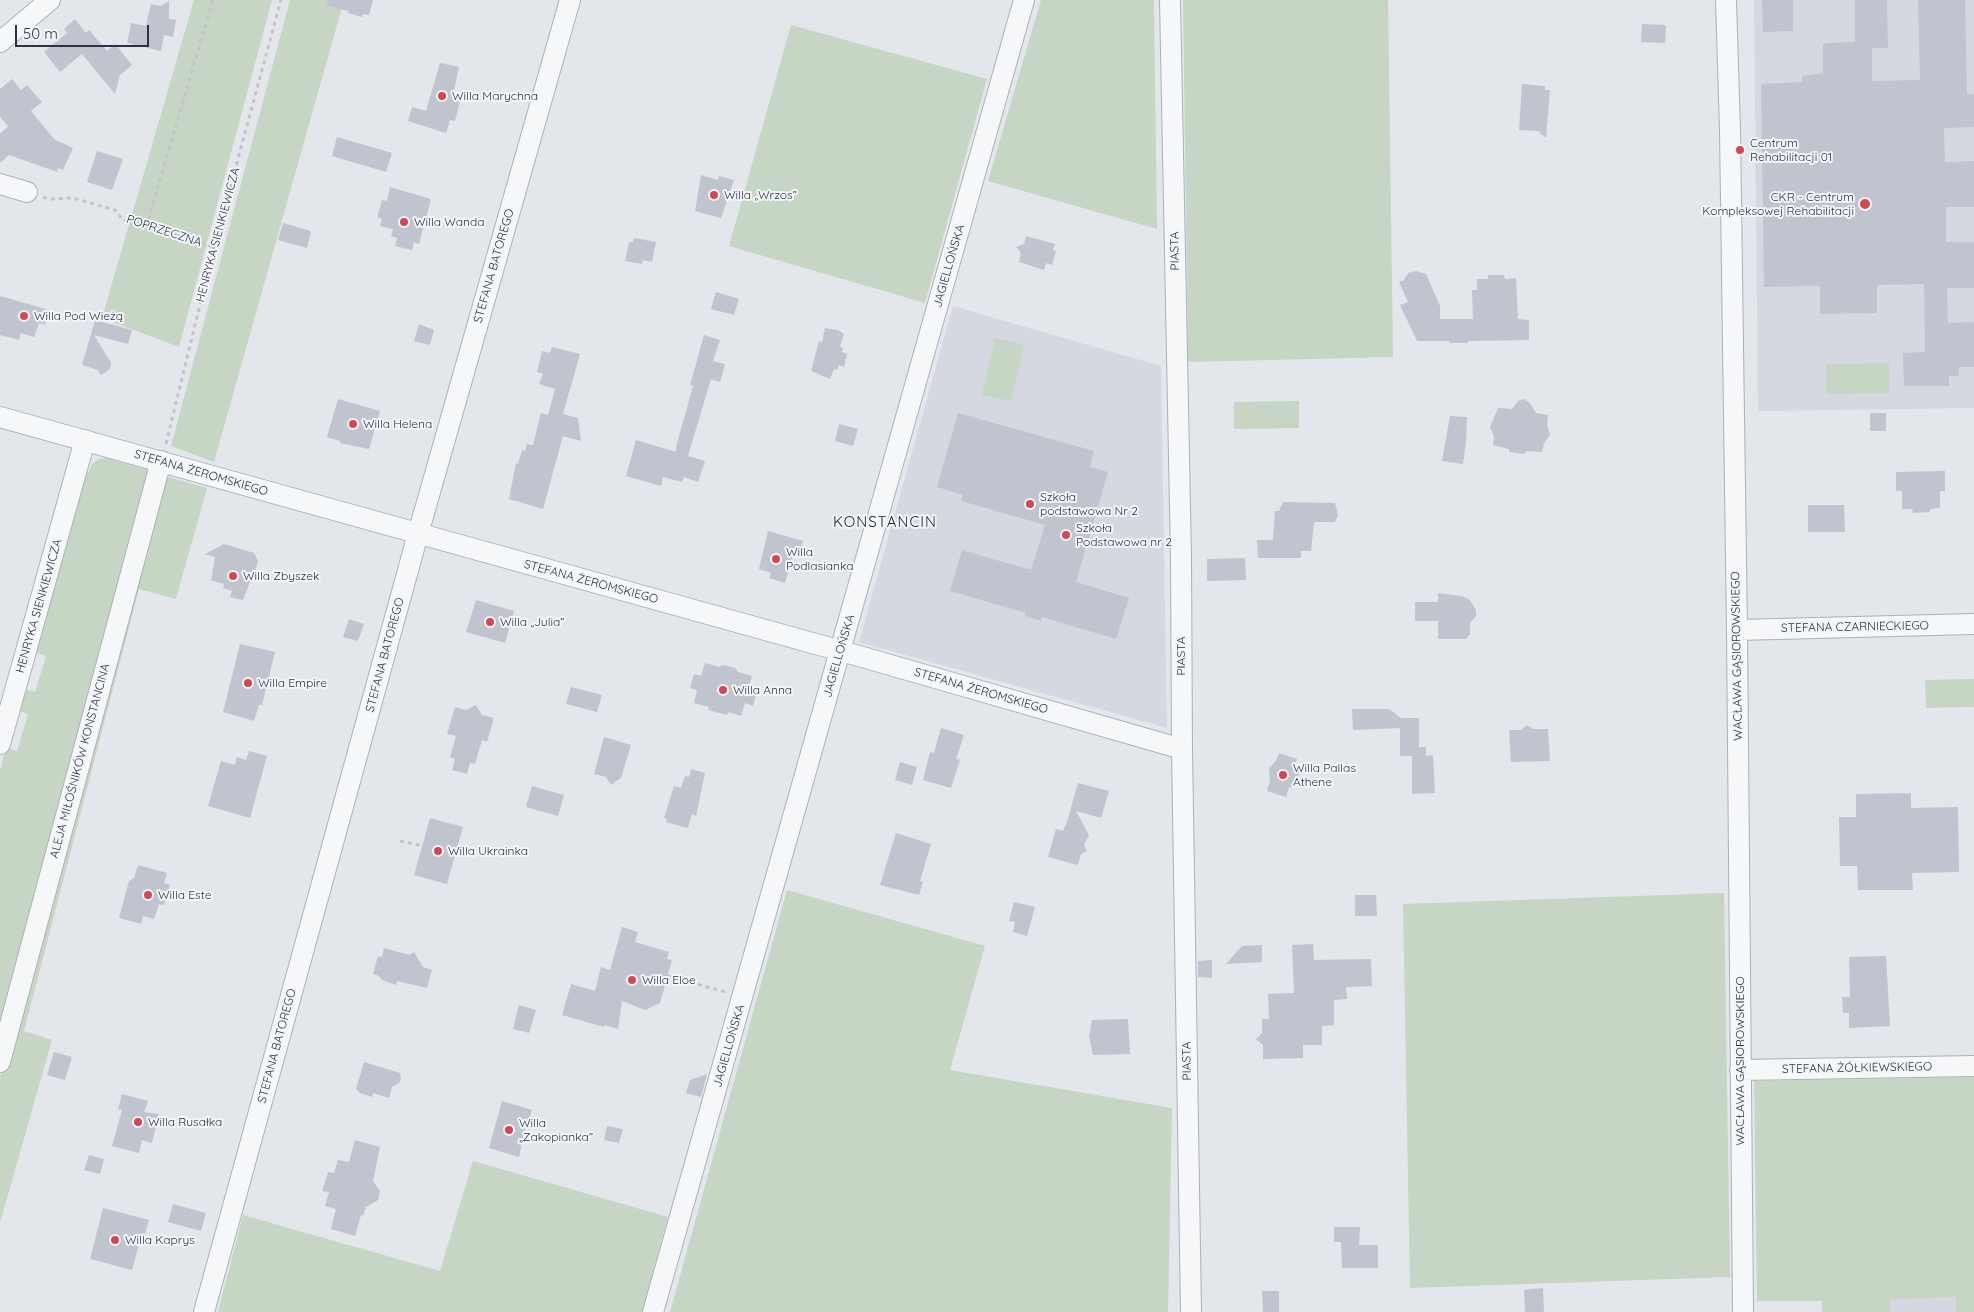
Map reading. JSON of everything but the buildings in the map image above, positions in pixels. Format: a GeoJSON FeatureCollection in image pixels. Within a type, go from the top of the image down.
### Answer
{"type":"FeatureCollection","features":[{"type":"Feature","properties":{"kind":"street"},"geometry":{"type":"LineString","coordinates":[[0,42],[50,0]]}},
{"type":"Feature","properties":{"kind":"street","name":"STEFANA BATOREGO"},"geometry":{"type":"LineString","coordinates":[[204,1312],[418,534],[570,0]]}},
{"type":"Feature","properties":{"kind":"street","name":"JAGIELLOŃSKA"},"geometry":{"type":"LineString","coordinates":[[653,1312],[1024,0]]}},
{"type":"Feature","properties":{"kind":"street","name":"PIASTA"},"geometry":{"type":"LineString","coordinates":[[1170,0],[1181,539],[1182,749],[1191,1312]]}},
{"type":"Feature","properties":{"kind":"street","name":"WACŁAWA GĄSIOROWSKIEGO"},"geometry":{"type":"LineString","coordinates":[[1726,0],[1730,130],[1737,630],[1742,1312]]}},
{"type":"Feature","properties":{"kind":"street"},"geometry":{"type":"LineString","coordinates":[[0,184],[27,192]]}},
{"type":"Feature","properties":{"kind":"street","name":"STEFANA ŻEROMSKIEGO"},"geometry":{"type":"LineString","coordinates":[[0,417],[841,651],[1182,749]]}},
{"type":"Feature","properties":{"kind":"street","name":"HENRYKA SIENKIEWICZA"},"geometry":{"type":"LineString","coordinates":[[0,744],[84,440]]}},
{"type":"Feature","properties":{"kind":"street","name":"ALEJA MIŁOŚNIKÓW KONSTANCINA"},"geometry":{"type":"LineString","coordinates":[[0,1062],[170,464]]}},
{"type":"Feature","properties":{"kind":"street","name":"STEFANA CZARNIECKIEGO"},"geometry":{"type":"LineString","coordinates":[[1737,630],[1974,624]]}},
{"type":"Feature","properties":{"kind":"street","name":"STEFANA ŻÓŁKIEWSKIEGO"},"geometry":{"type":"LineString","coordinates":[[1740,1070],[1974,1066]]}},
{"type":"Feature","properties":{"kind":"path"},"geometry":{"type":"LineString","coordinates":[[146,227],[213,0]]}},
{"type":"Feature","properties":{"kind":"path","name":"HENRYKA SIENKIEWICZA"},"geometry":{"type":"LineString","coordinates":[[170,464],[174,451],[165,443],[214,247],[281,0]]}},
{"type":"Feature","properties":{"kind":"path","name":"POPRZECZNA"},"geometry":{"type":"LineString","coordinates":[[27,192],[51,199],[73,198],[115,210],[123,220],[214,247]]}},
{"type":"Feature","properties":{"kind":"path"},"geometry":{"type":"LineString","coordinates":[[400,841],[423,846]]}},
{"type":"Feature","properties":{"kind":"path"},"geometry":{"type":"LineString","coordinates":[[667,976],[730,993]]}},
{"type":"Feature","properties":{"kind":"shaded area","name":"CKR - Centrum Kompleksowej Rehabilitacji"},"geometry":{"type":"Polygon","coordinates":[[[1754,0],[1974,0],[1974,408],[1758,411],[1754,0]]]}},
{"type":"Feature","properties":{"kind":"shaded area","name":"Szkoła podstawowa Nr 2"},"geometry":{"type":"Polygon","coordinates":[[[953,306],[1161,366],[1167,728],[859,642],[953,306]]]}},
{"type":"Feature","properties":{"kind":"shaded area"},"geometry":{"type":"Polygon","coordinates":[[[1956,1297],[1956,1312],[1890,1312],[1890,1300],[1956,1297]]]}},
{"type":"Feature","properties":{"kind":"green space"},"geometry":{"type":"Polygon","coordinates":[[[194,0],[272,0],[179,347],[102,318],[194,0]]]}},
{"type":"Feature","properties":{"kind":"green space"},"geometry":{"type":"Polygon","coordinates":[[[290,0],[344,0],[214,462],[171,446],[290,0]]]}},
{"type":"Feature","properties":{"kind":"green space"},"geometry":{"type":"Polygon","coordinates":[[[1041,0],[1154,0],[1157,229],[988,181],[1041,0]]]}},
{"type":"Feature","properties":{"kind":"green space"},"geometry":{"type":"Polygon","coordinates":[[[1183,0],[1388,0],[1393,357],[1188,362],[1183,0]]]}},
{"type":"Feature","properties":{"kind":"green space"},"geometry":{"type":"Polygon","coordinates":[[[791,25],[987,79],[925,303],[729,246],[791,25]]]}},
{"type":"Feature","properties":{"kind":"green space"},"geometry":{"type":"Polygon","coordinates":[[[995,338],[1024,345],[1011,401],[982,395],[995,338]]]}},
{"type":"Feature","properties":{"kind":"green space"},"geometry":{"type":"Polygon","coordinates":[[[1889,363],[1889,393],[1826,394],[1826,364],[1889,363]]]}},
{"type":"Feature","properties":{"kind":"green space"},"geometry":{"type":"Polygon","coordinates":[[[1299,401],[1299,428],[1234,429],[1234,402],[1299,401]]]}},
{"type":"Feature","properties":{"kind":"green space"},"geometry":{"type":"Polygon","coordinates":[[[106,458],[151,471],[0,1046],[0,771],[6,748],[17,751],[28,714],[17,710],[23,689],[35,692],[46,656],[34,652],[84,472],[89,472],[92,464],[99,459],[106,458]]]}},
{"type":"Feature","properties":{"kind":"green space"},"geometry":{"type":"Polygon","coordinates":[[[161,475],[207,488],[176,599],[139,589],[24,1031],[52,1040],[0,1223],[0,1078],[161,475]]]}},
{"type":"Feature","properties":{"kind":"green space"},"geometry":{"type":"Polygon","coordinates":[[[1974,679],[1974,707],[1926,708],[1925,680],[1974,679]]]}},
{"type":"Feature","properties":{"kind":"green space"},"geometry":{"type":"Polygon","coordinates":[[[787,890],[985,946],[950,1070],[1172,1108],[1168,1312],[670,1312],[787,890]]]}},
{"type":"Feature","properties":{"kind":"green space"},"geometry":{"type":"Polygon","coordinates":[[[1724,893],[1730,1277],[1410,1288],[1403,904],[1724,893]]]}},
{"type":"Feature","properties":{"kind":"green space"},"geometry":{"type":"Polygon","coordinates":[[[1974,1077],[1974,1312],[1956,1312],[1956,1297],[1890,1300],[1890,1312],[1822,1312],[1822,1301],[1757,1301],[1754,1081],[1974,1077]]]}},
{"type":"Feature","properties":{"kind":"green space"},"geometry":{"type":"Polygon","coordinates":[[[473,1161],[668,1217],[642,1312],[218,1312],[243,1215],[440,1271],[473,1161]]]}},
{"type":"Feature","properties":{"kind":"place","name":"Willa Marychna"},"geometry":{"type":"Point","coordinates":[442,96]}},
{"type":"Feature","properties":{"kind":"place","name":"Centrum Rehabilitacji 01"},"geometry":{"type":"Point","coordinates":[1740,150]}},
{"type":"Feature","properties":{"kind":"place","name":"Willa „Wrzos”"},"geometry":{"type":"Point","coordinates":[714,195]}},
{"type":"Feature","properties":{"kind":"place","name":"CKR - Centrum Kompleksowej Rehabilitacji"},"geometry":{"type":"Point","coordinates":[1865,204]}},
{"type":"Feature","properties":{"kind":"place","name":"Willa Wanda"},"geometry":{"type":"Point","coordinates":[404,222]}},
{"type":"Feature","properties":{"kind":"place","name":"Willa Pod Wieżą"},"geometry":{"type":"Point","coordinates":[24,316]}},
{"type":"Feature","properties":{"kind":"place","name":"Willa Helena"},"geometry":{"type":"Point","coordinates":[353,424]}},
{"type":"Feature","properties":{"kind":"place","name":"Szkoła podstawowa Nr 2"},"geometry":{"type":"Point","coordinates":[1030,504]}},
{"type":"Feature","properties":{"kind":"place","name":"Szkoła Podstawowa nr 2"},"geometry":{"type":"Point","coordinates":[1066,535]}},
{"type":"Feature","properties":{"kind":"place","name":"Willa Podlasianka"},"geometry":{"type":"Point","coordinates":[776,559]}},
{"type":"Feature","properties":{"kind":"place","name":"Willa Zbyszek"},"geometry":{"type":"Point","coordinates":[233,576]}},
{"type":"Feature","properties":{"kind":"place","name":"Willa „Julia”"},"geometry":{"type":"Point","coordinates":[490,622]}},
{"type":"Feature","properties":{"kind":"place","name":"Willa Empire"},"geometry":{"type":"Point","coordinates":[248,683]}},
{"type":"Feature","properties":{"kind":"place","name":"Willa Anna"},"geometry":{"type":"Point","coordinates":[723,690]}},
{"type":"Feature","properties":{"kind":"place","name":"Willa Pallas Athene"},"geometry":{"type":"Point","coordinates":[1283,775]}},
{"type":"Feature","properties":{"kind":"place","name":"Willa Ukrainka"},"geometry":{"type":"Point","coordinates":[438,851]}},
{"type":"Feature","properties":{"kind":"place","name":"Willa Este"},"geometry":{"type":"Point","coordinates":[148,895]}},
{"type":"Feature","properties":{"kind":"place","name":"Willa Eloe"},"geometry":{"type":"Point","coordinates":[632,980]}},
{"type":"Feature","properties":{"kind":"place","name":"Willa Rusałka"},"geometry":{"type":"Point","coordinates":[138,1122]}},
{"type":"Feature","properties":{"kind":"place","name":"Willa „Zakopianka”"},"geometry":{"type":"Point","coordinates":[509,1130]}},
{"type":"Feature","properties":{"kind":"place","name":"Willa Kaprys"},"geometry":{"type":"Point","coordinates":[115,1240]}},
{"type":"Feature","properties":{"kind":"district","name":"KONSTANCIN"},"geometry":{"type":"Point","coordinates":[885,522]}}]}
